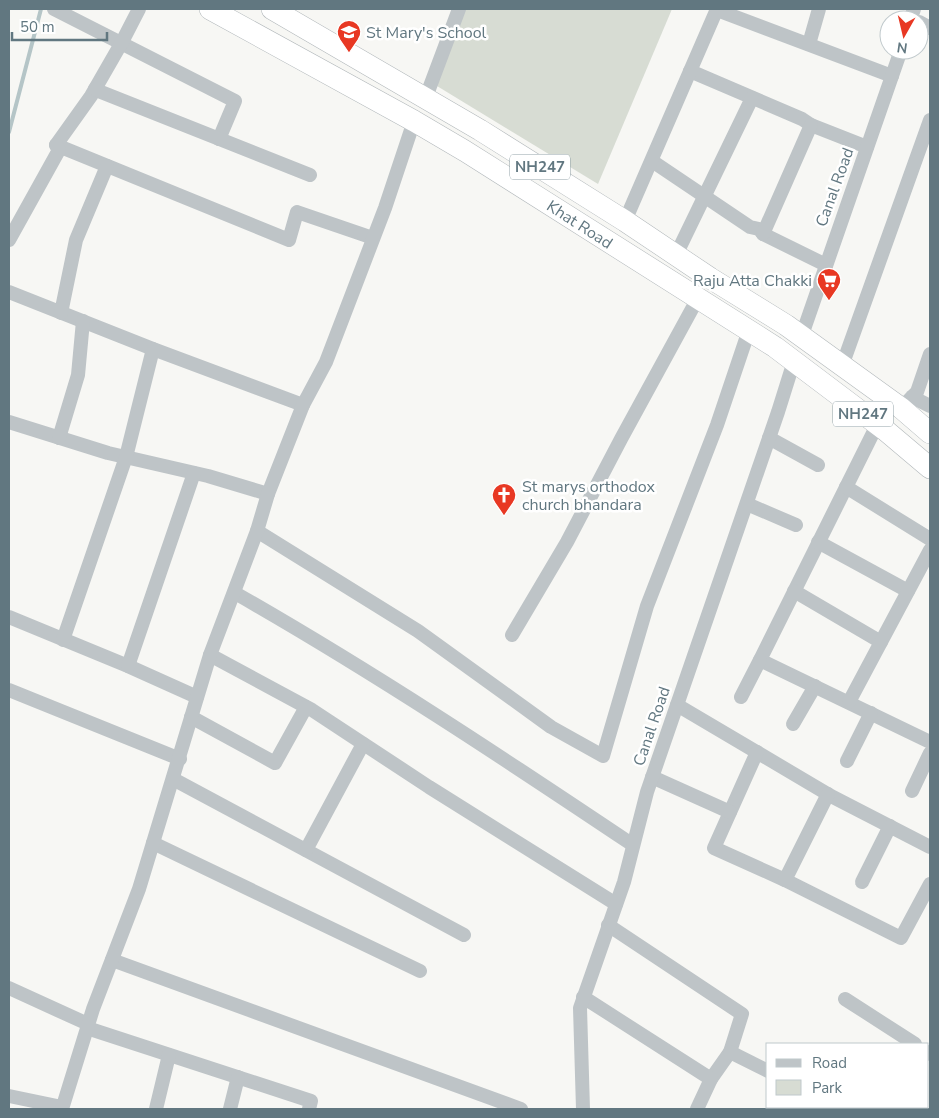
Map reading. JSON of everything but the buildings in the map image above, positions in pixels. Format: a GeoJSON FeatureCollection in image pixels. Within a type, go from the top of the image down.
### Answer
{"type":"FeatureCollection","features":[{"type":"Feature","properties":{"kind":"highway","name":"Khat Road"},"geometry":{"type":"LineString","coordinates":[[210,9],[465,151],[749,330],[794,361],[930,468]]}},
{"type":"Feature","properties":{"kind":"highway","name":"Khat Road"},"geometry":{"type":"LineString","coordinates":[[272,9],[426,97],[626,221],[802,335],[843,366],[907,402],[930,433]]}},
{"type":"Feature","properties":{"kind":"highway"},"geometry":{"type":"LineString","coordinates":[[414,121],[426,97]]}},
{"type":"Feature","properties":{"kind":"highway"},"geometry":{"type":"LineString","coordinates":[[794,361],[802,335]]}},
{"type":"Feature","properties":{"kind":"street"},"geometry":{"type":"LineString","coordinates":[[54,9],[235,101],[219,139]]}},
{"type":"Feature","properties":{"kind":"street"},"geometry":{"type":"LineString","coordinates":[[56,145],[95,88],[139,9]]}},
{"type":"Feature","properties":{"kind":"street"},"geometry":{"type":"LineString","coordinates":[[626,221],[717,9],[892,76]]}},
{"type":"Feature","properties":{"kind":"street"},"geometry":{"type":"LineString","coordinates":[[809,44],[819,9]]}},
{"type":"Feature","properties":{"kind":"street"},"geometry":{"type":"LineString","coordinates":[[426,97],[456,10]]}},
{"type":"Feature","properties":{"kind":"street","name":"Canal Road"},"geometry":{"type":"LineString","coordinates":[[802,335],[897,60]]}},
{"type":"Feature","properties":{"kind":"street"},"geometry":{"type":"LineString","coordinates":[[690,71],[802,119],[811,125],[867,147]]}},
{"type":"Feature","properties":{"kind":"street"},"geometry":{"type":"LineString","coordinates":[[95,88],[310,176]]}},
{"type":"Feature","properties":{"kind":"street"},"geometry":{"type":"LineString","coordinates":[[676,255],[752,98]]}},
{"type":"Feature","properties":{"kind":"street"},"geometry":{"type":"LineString","coordinates":[[843,366],[930,120]]}},
{"type":"Feature","properties":{"kind":"street"},"geometry":{"type":"LineString","coordinates":[[9,1096],[62,1108],[88,1026],[139,888],[174,779],[210,655],[235,593],[258,531],[268,494],[303,405],[326,362],[373,238],[414,121]]}},
{"type":"Feature","properties":{"kind":"street"},"geometry":{"type":"LineString","coordinates":[[763,234],[811,125]]}},
{"type":"Feature","properties":{"kind":"street"},"geometry":{"type":"LineString","coordinates":[[56,145],[289,240],[297,212],[373,238]]}},
{"type":"Feature","properties":{"kind":"street"},"geometry":{"type":"LineString","coordinates":[[9,240],[59,150],[56,145]]}},
{"type":"Feature","properties":{"kind":"street"},"geometry":{"type":"LineString","coordinates":[[652,161],[750,227],[759,229],[763,234],[826,265]]}},
{"type":"Feature","properties":{"kind":"street"},"geometry":{"type":"LineString","coordinates":[[61,312],[76,240],[107,166]]}},
{"type":"Feature","properties":{"kind":"street"},"geometry":{"type":"LineString","coordinates":[[9,292],[153,349],[303,405]]}},
{"type":"Feature","properties":{"kind":"street"},"geometry":{"type":"LineString","coordinates":[[512,635],[568,542],[621,439],[698,298]]}},
{"type":"Feature","properties":{"kind":"street"},"geometry":{"type":"LineString","coordinates":[[59,438],[78,376],[83,321]]}},
{"type":"Feature","properties":{"kind":"street"},"geometry":{"type":"LineString","coordinates":[[258,531],[418,631],[551,727],[603,756],[647,606],[717,425],[749,330]]}},
{"type":"Feature","properties":{"kind":"street"},"geometry":{"type":"LineString","coordinates":[[63,640],[126,457],[153,349]]}},
{"type":"Feature","properties":{"kind":"street"},"geometry":{"type":"LineString","coordinates":[[907,402],[917,392],[930,354]]}},
{"type":"Feature","properties":{"kind":"street","name":"Canal Road"},"geometry":{"type":"LineString","coordinates":[[583,1109],[580,1008],[583,997],[624,882],[652,777],[794,361]]}},
{"type":"Feature","properties":{"kind":"street"},"geometry":{"type":"LineString","coordinates":[[907,402],[930,406]]}},
{"type":"Feature","properties":{"kind":"street"},"geometry":{"type":"LineString","coordinates":[[9,422],[126,457],[194,473],[268,494]]}},
{"type":"Feature","properties":{"kind":"street"},"geometry":{"type":"LineString","coordinates":[[741,697],[877,425]]}},
{"type":"Feature","properties":{"kind":"street"},"geometry":{"type":"LineString","coordinates":[[769,438],[818,465]]}},
{"type":"Feature","properties":{"kind":"street"},"geometry":{"type":"LineString","coordinates":[[128,666],[194,473]]}},
{"type":"Feature","properties":{"kind":"street"},"geometry":{"type":"LineString","coordinates":[[846,487],[930,539]]}},
{"type":"Feature","properties":{"kind":"street"},"geometry":{"type":"LineString","coordinates":[[746,504],[796,525]]}},
{"type":"Feature","properties":{"kind":"street"},"geometry":{"type":"LineString","coordinates":[[818,542],[908,591]]}},
{"type":"Feature","properties":{"kind":"street"},"geometry":{"type":"LineString","coordinates":[[849,702],[930,550]]}},
{"type":"Feature","properties":{"kind":"street"},"geometry":{"type":"LineString","coordinates":[[794,591],[881,642]]}},
{"type":"Feature","properties":{"kind":"street"},"geometry":{"type":"LineString","coordinates":[[235,593],[306,633],[401,692],[633,845]]}},
{"type":"Feature","properties":{"kind":"street"},"geometry":{"type":"LineString","coordinates":[[9,617],[128,666],[197,697]]}},
{"type":"Feature","properties":{"kind":"street"},"geometry":{"type":"LineString","coordinates":[[210,655],[306,707],[429,787],[616,904]]}},
{"type":"Feature","properties":{"kind":"street"},"geometry":{"type":"LineString","coordinates":[[760,660],[930,742]]}},
{"type":"Feature","properties":{"kind":"street"},"geometry":{"type":"LineString","coordinates":[[793,724],[814,686]]}},
{"type":"Feature","properties":{"kind":"street"},"geometry":{"type":"LineString","coordinates":[[9,690],[180,759]]}},
{"type":"Feature","properties":{"kind":"street"},"geometry":{"type":"LineString","coordinates":[[677,705],[828,794],[930,847]]}},
{"type":"Feature","properties":{"kind":"street"},"geometry":{"type":"LineString","coordinates":[[191,717],[275,763],[306,707]]}},
{"type":"Feature","properties":{"kind":"street"},"geometry":{"type":"LineString","coordinates":[[847,761],[871,713]]}},
{"type":"Feature","properties":{"kind":"street"},"geometry":{"type":"LineString","coordinates":[[306,850],[364,744]]}},
{"type":"Feature","properties":{"kind":"street"},"geometry":{"type":"LineString","coordinates":[[757,752],[714,848],[785,880],[901,938],[930,884]]}},
{"type":"Feature","properties":{"kind":"street"},"geometry":{"type":"LineString","coordinates":[[912,791],[930,753]]}},
{"type":"Feature","properties":{"kind":"street"},"geometry":{"type":"LineString","coordinates":[[652,777],[730,812]]}},
{"type":"Feature","properties":{"kind":"street"},"geometry":{"type":"LineString","coordinates":[[174,779],[464,936]]}},
{"type":"Feature","properties":{"kind":"street"},"geometry":{"type":"LineString","coordinates":[[785,880],[828,794]]}},
{"type":"Feature","properties":{"kind":"street"},"geometry":{"type":"LineString","coordinates":[[862,882],[890,826]]}},
{"type":"Feature","properties":{"kind":"street"},"geometry":{"type":"LineString","coordinates":[[153,843],[420,971]]}},
{"type":"Feature","properties":{"kind":"street"},"geometry":{"type":"LineString","coordinates":[[608,926],[742,1014],[730,1052],[711,1079],[697,1109]]}},
{"type":"Feature","properties":{"kind":"street"},"geometry":{"type":"LineString","coordinates":[[112,960],[521,1109]]}},
{"type":"Feature","properties":{"kind":"street"},"geometry":{"type":"LineString","coordinates":[[9,988],[88,1026],[169,1055],[311,1101],[309,1109]]}},
{"type":"Feature","properties":{"kind":"street"},"geometry":{"type":"LineString","coordinates":[[583,997],[711,1079]]}},
{"type":"Feature","properties":{"kind":"street"},"geometry":{"type":"LineString","coordinates":[[845,999],[913,1043]]}},
{"type":"Feature","properties":{"kind":"street"},"geometry":{"type":"LineString","coordinates":[[730,1052],[766,1070]]}},
{"type":"Feature","properties":{"kind":"street"},"geometry":{"type":"LineString","coordinates":[[156,1109],[169,1055]]}},
{"type":"Feature","properties":{"kind":"street"},"geometry":{"type":"LineString","coordinates":[[230,1109],[238,1077]]}},
{"type":"Feature","properties":{"kind":"green space"},"geometry":{"type":"Polygon","coordinates":[[[464,9],[672,9],[598,184],[437,86],[464,9]]]}},
{"type":"Feature","properties":{"kind":"waterway"},"geometry":{"type":"LineString","coordinates":[[9,132],[41,9]]}},
{"type":"Feature","properties":{"kind":"place","name":"St Mary's School"},"geometry":{"type":"Point","coordinates":[349,53]}},
{"type":"Feature","properties":{"kind":"place","name":"Raju Atta Chakki"},"geometry":{"type":"Point","coordinates":[829,301]}},
{"type":"Feature","properties":{"kind":"place","name":"St marys orthodox church bhandara"},"geometry":{"type":"Point","coordinates":[504,516]}}]}
